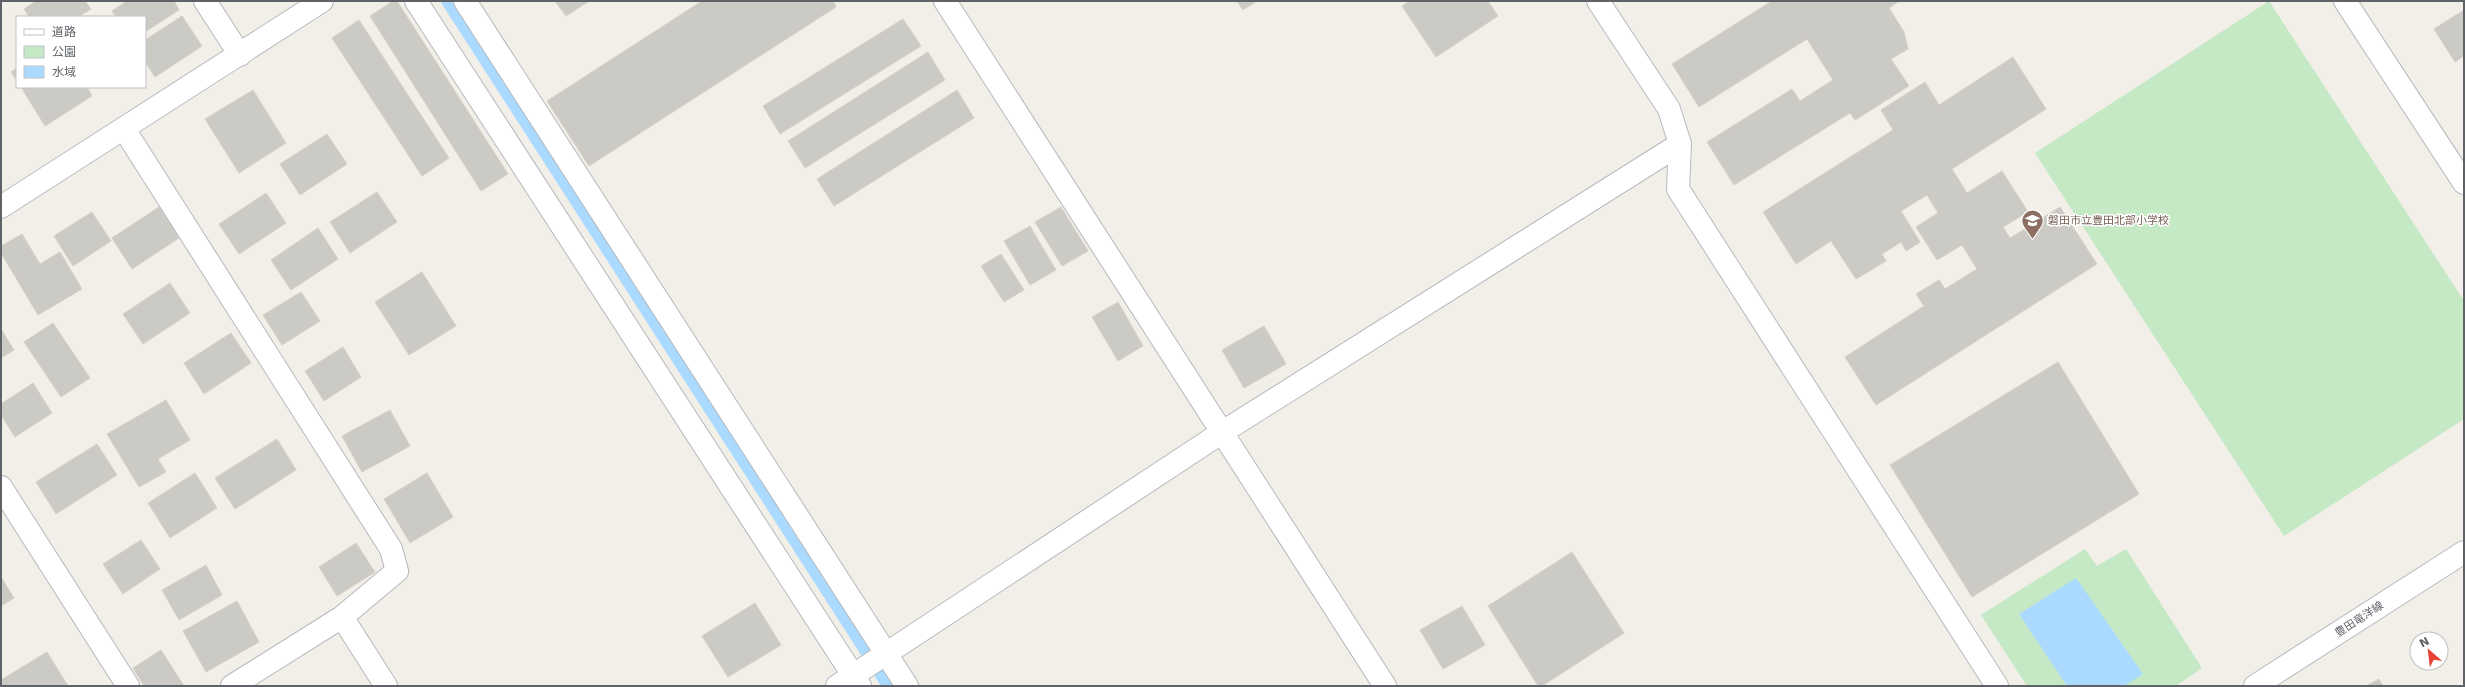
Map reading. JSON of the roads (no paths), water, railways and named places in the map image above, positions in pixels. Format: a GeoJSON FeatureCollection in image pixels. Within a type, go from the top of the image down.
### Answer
{"type":"FeatureCollection","features":[{"type":"Feature","properties":{"kind":"street"},"geometry":{"type":"LineString","coordinates":[[205,1],[240,55]]}},
{"type":"Feature","properties":{"kind":"street"},"geometry":{"type":"LineString","coordinates":[[1,207],[322,1]]}},
{"type":"Feature","properties":{"kind":"street"},"geometry":{"type":"LineString","coordinates":[[416,1],[850,682],[886,654],[1222,433],[1680,144]]}},
{"type":"Feature","properties":{"kind":"street"},"geometry":{"type":"LineString","coordinates":[[465,1],[907,686]]}},
{"type":"Feature","properties":{"kind":"street"},"geometry":{"type":"LineString","coordinates":[[945,1],[1385,686]]}},
{"type":"Feature","properties":{"kind":"street"},"geometry":{"type":"LineString","coordinates":[[1598,1],[1669,109],[1680,144],[1678,189],[1998,686]]}},
{"type":"Feature","properties":{"kind":"street"},"geometry":{"type":"LineString","coordinates":[[2345,1],[2464,183]]}},
{"type":"Feature","properties":{"kind":"street"},"geometry":{"type":"LineString","coordinates":[[124,129],[391,549],[397,571],[342,617],[232,686]]}},
{"type":"Feature","properties":{"kind":"street"},"geometry":{"type":"LineString","coordinates":[[1,487],[128,686]]}},
{"type":"Feature","properties":{"kind":"street","name":"豊田竜洋線"},"geometry":{"type":"LineString","coordinates":[[2254,686],[2464,552]]}},
{"type":"Feature","properties":{"kind":"street"},"geometry":{"type":"LineString","coordinates":[[342,617],[386,686]]}},
{"type":"Feature","properties":{"kind":"water"},"geometry":{"type":"Polygon","coordinates":[[[2076,578],[2143,674],[2124,686],[2067,686],[2019,614],[2076,578]]]}},
{"type":"Feature","properties":{"kind":"waterway"},"geometry":{"type":"LineString","coordinates":[[446,1],[887,686]]}},
{"type":"Feature","properties":{"kind":"place","name":"磐田市立豊田北部小学校"},"geometry":{"type":"Point","coordinates":[2032,240]}}]}
